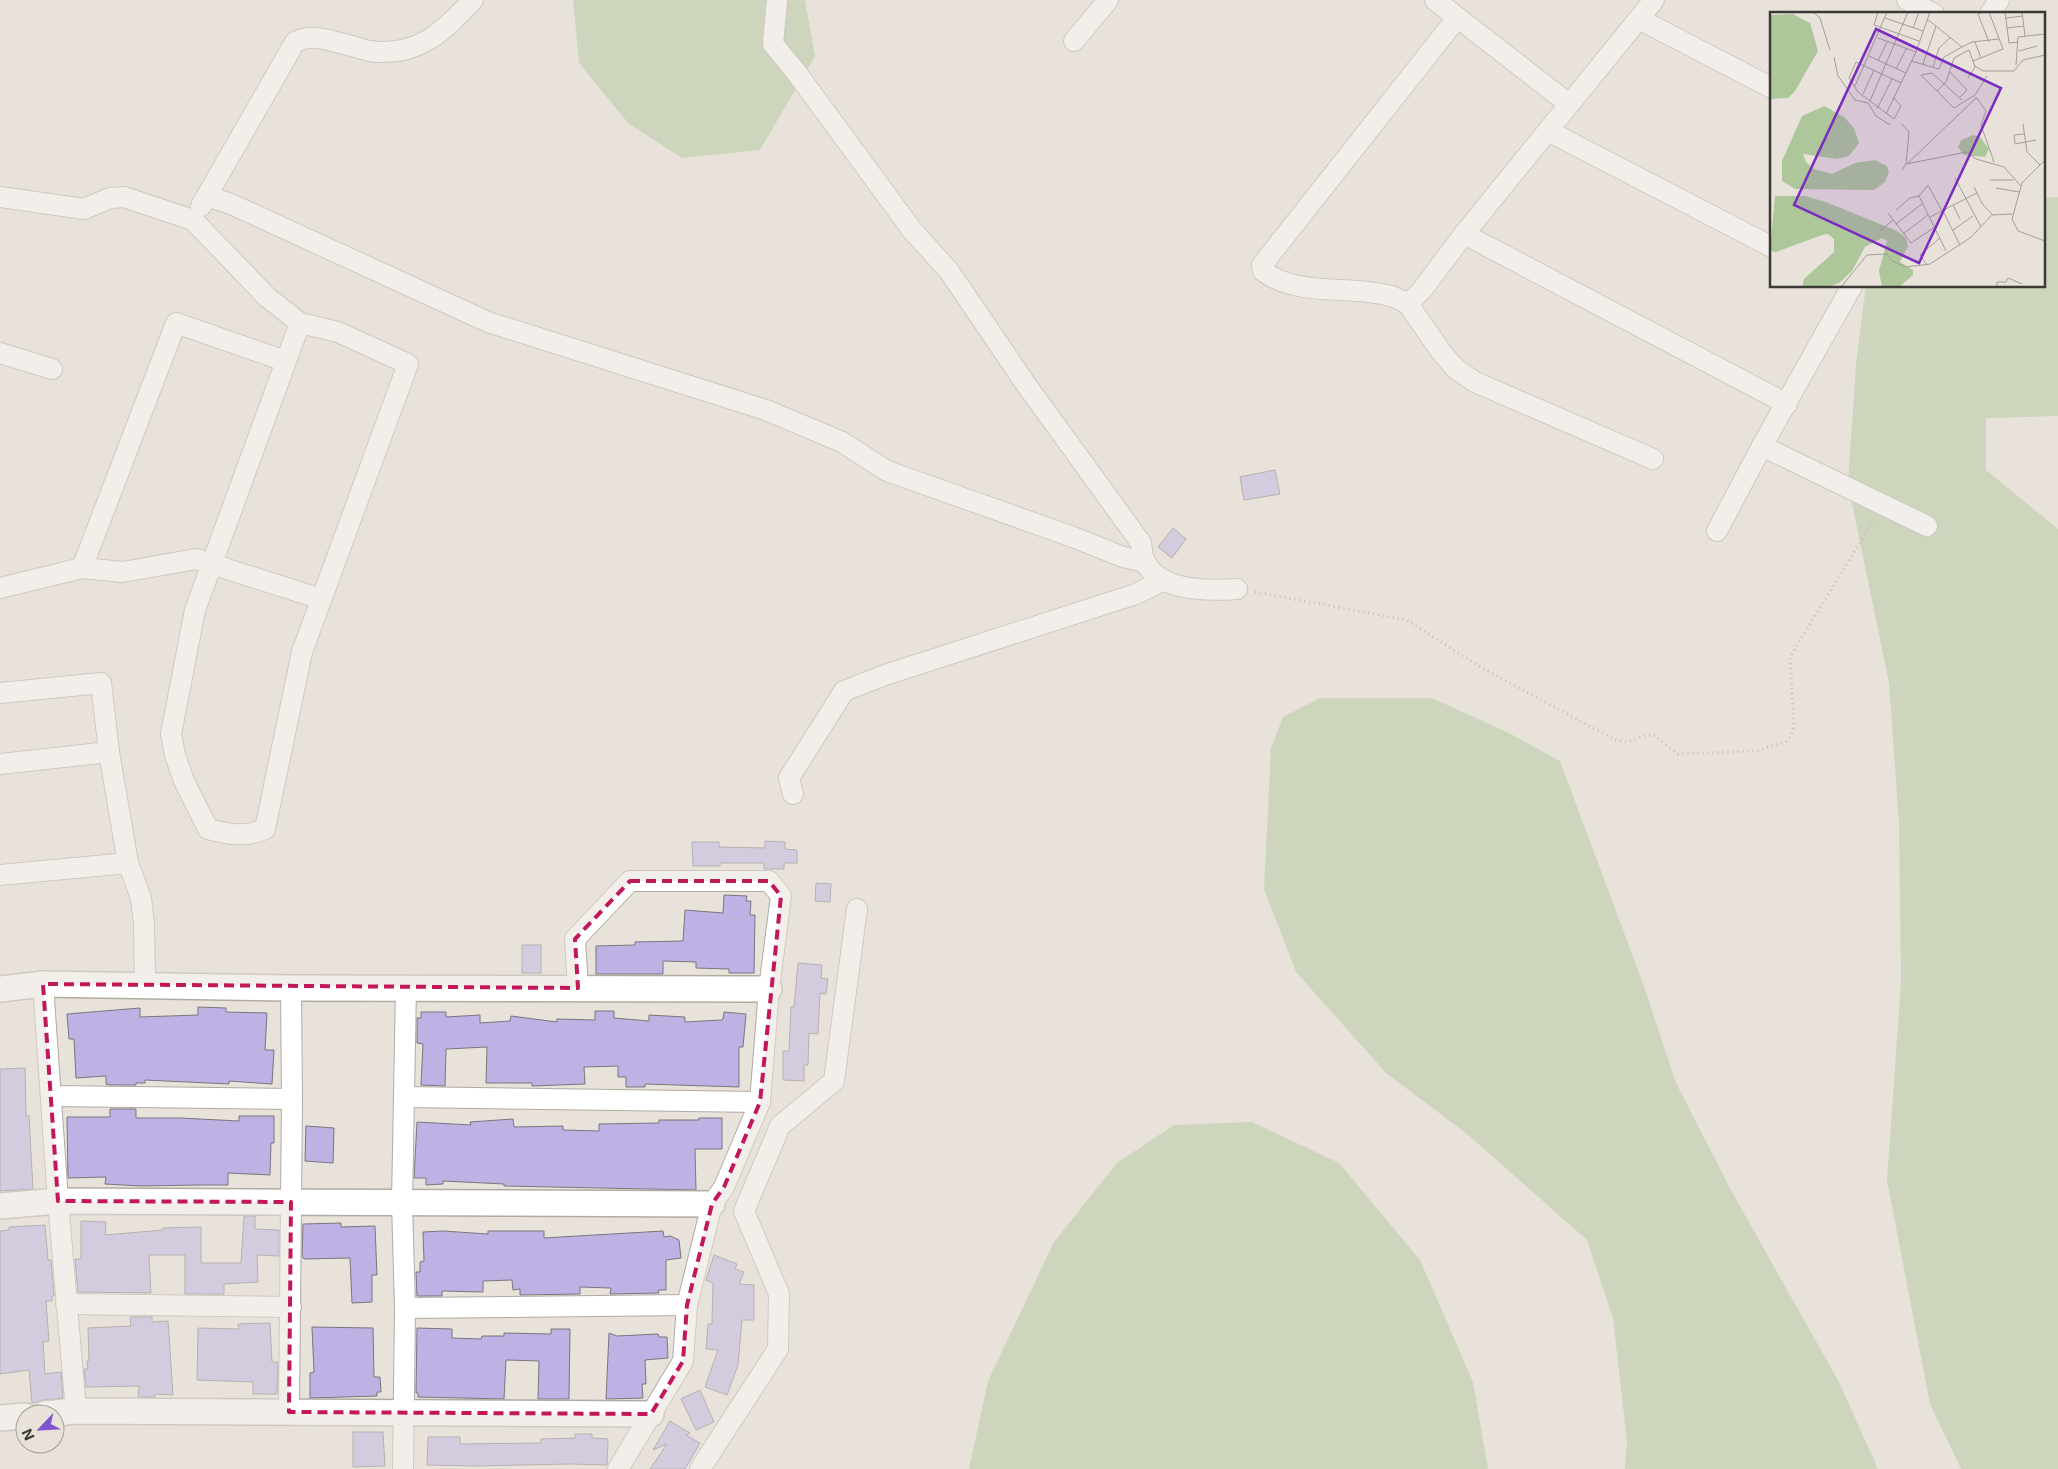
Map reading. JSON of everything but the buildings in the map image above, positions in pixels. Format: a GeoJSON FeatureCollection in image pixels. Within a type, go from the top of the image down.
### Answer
{"type":"FeatureCollection","features":[{"type":"Feature","properties":{"kind":"street"},"geometry":{"type":"LineString","coordinates":[[193,220],[296,42],[306,37],[319,37],[371,51],[400,51],[423,43],[445,29],[473,0]]}},
{"type":"Feature","properties":{"kind":"street"},"geometry":{"type":"LineString","coordinates":[[777,0],[773,44],[796,72],[912,230],[949,271],[1025,383],[1141,543],[1145,562],[1162,581],[1204,591],[1237,589]]}},
{"type":"Feature","properties":{"kind":"street"},"geometry":{"type":"LineString","coordinates":[[1074,41],[1108,0]]}},
{"type":"Feature","properties":{"kind":"street"},"geometry":{"type":"LineString","coordinates":[[1408,304],[1422,290],[1464,234],[1654,0]]}},
{"type":"Feature","properties":{"kind":"street"},"geometry":{"type":"LineString","coordinates":[[1907,0],[1930,12]]}},
{"type":"Feature","properties":{"kind":"street"},"geometry":{"type":"LineString","coordinates":[[1991,12],[1999,0]]}},
{"type":"Feature","properties":{"kind":"street"},"geometry":{"type":"LineString","coordinates":[[1569,104],[1448,7],[1262,265],[1263,272],[1272,279],[1291,285],[1392,296],[1408,304],[1442,353],[1456,369],[1475,382],[1654,458]]}},
{"type":"Feature","properties":{"kind":"street"},"geometry":{"type":"LineString","coordinates":[[1639,19],[1770,87]]}},
{"type":"Feature","properties":{"kind":"street"},"geometry":{"type":"LineString","coordinates":[[1548,131],[1770,245]]}},
{"type":"Feature","properties":{"kind":"street"},"geometry":{"type":"LineString","coordinates":[[0,196],[84,209],[110,198],[124,197],[193,220],[267,297],[300,322],[338,332],[408,364],[302,652],[264,829],[253,834],[236,836],[208,829],[184,781],[175,755],[171,734],[195,610],[284,361],[300,322]]}},
{"type":"Feature","properties":{"kind":"street"},"geometry":{"type":"LineString","coordinates":[[207,196],[231,204],[488,322],[766,410],[842,442],[887,471],[1073,536],[1123,557],[1145,562]]}},
{"type":"Feature","properties":{"kind":"street"},"geometry":{"type":"LineString","coordinates":[[1464,234],[1788,404]]}},
{"type":"Feature","properties":{"kind":"street"},"geometry":{"type":"LineString","coordinates":[[1717,532],[1762,446],[1788,404],[1850,288]]}},
{"type":"Feature","properties":{"kind":"street"},"geometry":{"type":"LineString","coordinates":[[82,568],[176,323],[284,361]]}},
{"type":"Feature","properties":{"kind":"street"},"geometry":{"type":"LineString","coordinates":[[0,353],[52,369]]}},
{"type":"Feature","properties":{"kind":"street"},"geometry":{"type":"LineString","coordinates":[[1762,446],[1928,526]]}},
{"type":"Feature","properties":{"kind":"street"},"geometry":{"type":"LineString","coordinates":[[0,588],[82,568],[123,572],[196,559],[321,599]]}},
{"type":"Feature","properties":{"kind":"street"},"geometry":{"type":"LineString","coordinates":[[793,794],[789,778],[844,691],[885,675],[1136,594],[1162,581]]}},
{"type":"Feature","properties":{"kind":"street"},"geometry":{"type":"LineString","coordinates":[[0,693],[101,683],[108,752],[128,863],[141,898],[144,924],[145,986]]}},
{"type":"Feature","properties":{"kind":"street"},"geometry":{"type":"LineString","coordinates":[[0,764],[108,752]]}},
{"type":"Feature","properties":{"kind":"street"},"geometry":{"type":"LineString","coordinates":[[0,875],[128,863]]}},
{"type":"Feature","properties":{"kind":"street"},"geometry":{"type":"LineString","coordinates":[[578,988],[575,939],[630,880],[770,882],[781,896],[769,990],[760,1102],[724,1187],[712,1204],[687,1305],[683,1361],[618,1469]]}},
{"type":"Feature","properties":{"kind":"street"},"geometry":{"type":"LineString","coordinates":[[700,1469],[778,1349],[779,1294],[744,1211],[780,1126],[834,1081],[857,909]]}},
{"type":"Feature","properties":{"kind":"street"},"geometry":{"type":"LineString","coordinates":[[43,984],[58,1201],[76,1411]]}},
{"type":"Feature","properties":{"kind":"street"},"geometry":{"type":"LineString","coordinates":[[0,989],[43,984],[291,988],[769,990]]}},
{"type":"Feature","properties":{"kind":"street"},"geometry":{"type":"LineString","coordinates":[[289,1412],[292,1099],[291,988]]}},
{"type":"Feature","properties":{"kind":"street"},"geometry":{"type":"LineString","coordinates":[[403,1469],[402,1412],[405,1308],[402,1203],[406,988]]}},
{"type":"Feature","properties":{"kind":"street"},"geometry":{"type":"LineString","coordinates":[[52,1096],[292,1099]]}},
{"type":"Feature","properties":{"kind":"street"},"geometry":{"type":"LineString","coordinates":[[404,1097],[760,1102]]}},
{"type":"Feature","properties":{"kind":"street"},"geometry":{"type":"LineString","coordinates":[[0,1206],[58,1201],[712,1204]]}},
{"type":"Feature","properties":{"kind":"street"},"geometry":{"type":"LineString","coordinates":[[66,1304],[291,1307]]}},
{"type":"Feature","properties":{"kind":"street"},"geometry":{"type":"LineString","coordinates":[[405,1308],[687,1305]]}},
{"type":"Feature","properties":{"kind":"street"},"geometry":{"type":"LineString","coordinates":[[65,1412],[651,1414]]}},
{"type":"Feature","properties":{"kind":"street"},"geometry":{"type":"LineString","coordinates":[[0,1418],[15,1417]]}},
{"type":"Feature","properties":{"kind":"path"},"geometry":{"type":"LineString","coordinates":[[1237,589],[1407,620],[1477,665],[1615,740],[1626,742],[1647,735],[1655,736],[1678,754],[1755,751],[1786,742],[1792,736],[1794,712],[1790,657],[1883,504]]}},
{"type":"Feature","properties":{"kind":"highlighted area"},"geometry":{"type":"Polygon","coordinates":[[[630,881],[769,881],[781,896],[760,1102],[724,1187],[712,1204],[687,1305],[683,1361],[651,1414],[289,1412],[291,1202],[58,1201],[43,984],[578,988],[575,939],[630,881]]]}},
{"type":"Feature","properties":{"kind":"green space"},"geometry":{"type":"Polygon","coordinates":[[[573,0],[805,0],[815,56],[760,150],[682,158],[628,123],[579,63],[573,0]]]}},
{"type":"Feature","properties":{"kind":"green space"},"geometry":{"type":"Polygon","coordinates":[[[2058,197],[2058,416],[1986,418],[1986,470],[2058,529],[2058,1469],[1961,1469],[1930,1404],[1887,1180],[1901,983],[1899,823],[1889,683],[1848,484],[1856,363],[1866,288],[2046,288],[2046,198],[2058,197]]]}},
{"type":"Feature","properties":{"kind":"green space"},"geometry":{"type":"Polygon","coordinates":[[[1320,698],[1432,698],[1509,733],[1560,761],[1645,989],[1676,1083],[1732,1192],[1839,1382],[1878,1469],[1625,1469],[1627,1442],[1613,1318],[1587,1240],[1467,1134],[1386,1073],[1296,972],[1264,889],[1271,748],[1283,717],[1320,698]]]}},
{"type":"Feature","properties":{"kind":"green space"},"geometry":{"type":"Polygon","coordinates":[[[1252,1122],[1339,1163],[1420,1260],[1473,1382],[1488,1469],[969,1469],[988,1381],[1054,1242],[1117,1163],[1174,1125],[1252,1122]]]}}]}
